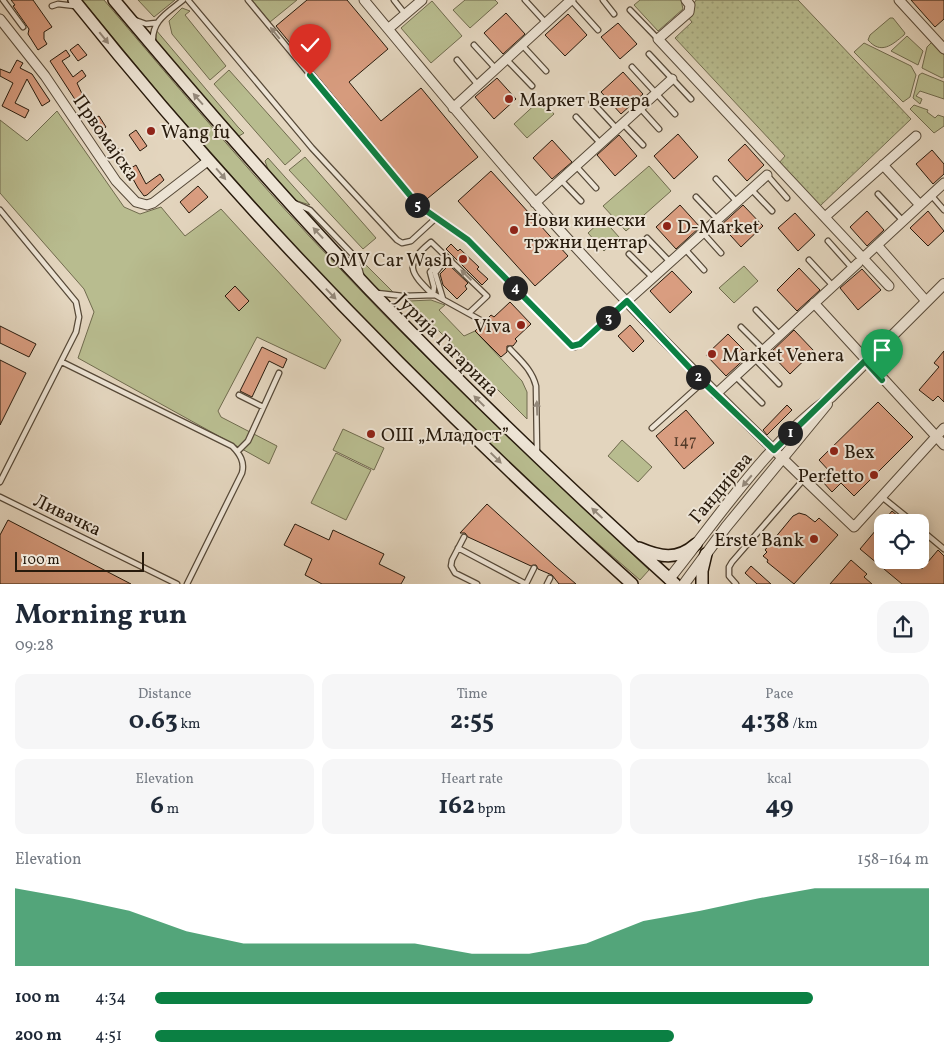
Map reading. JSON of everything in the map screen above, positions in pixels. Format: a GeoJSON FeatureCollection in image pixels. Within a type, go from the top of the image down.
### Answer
{"type":"FeatureCollection","features":[{"type":"Feature","properties":{"kind":"main road","name":"Јурија Гагарина"},"geometry":{"type":"LineString","coordinates":[[114,0],[288,201],[363,282],[536,456],[669,582]]}},
{"type":"Feature","properties":{"kind":"main road"},"geometry":{"type":"LineString","coordinates":[[77,4],[209,160],[280,240],[390,355],[540,501],[632,584]]}},
{"type":"Feature","properties":{"kind":"main road"},"geometry":{"type":"LineString","coordinates":[[632,546],[657,555],[669,557],[687,552],[696,544]]}},
{"type":"Feature","properties":{"kind":"main road"},"geometry":{"type":"LineString","coordinates":[[702,584],[702,571],[706,554]]}},
{"type":"Feature","properties":{"kind":"main road"},"geometry":{"type":"LineString","coordinates":[[603,558],[619,584]]}},
{"type":"Feature","properties":{"kind":"street"},"geometry":{"type":"LineString","coordinates":[[364,0],[453,108],[535,203],[703,382],[854,526],[944,428]]}},
{"type":"Feature","properties":{"kind":"street"},"geometry":{"type":"LineString","coordinates":[[388,29],[422,0]]}},
{"type":"Feature","properties":{"kind":"street"},"geometry":{"type":"LineString","coordinates":[[686,0],[690,5],[689,12],[658,39],[825,217],[858,263],[890,286]]}},
{"type":"Feature","properties":{"kind":"street"},"geometry":{"type":"LineString","coordinates":[[899,0],[944,49]]}},
{"type":"Feature","properties":{"kind":"street"},"geometry":{"type":"LineString","coordinates":[[453,108],[568,1]]}},
{"type":"Feature","properties":{"kind":"street","name":"Првомајска"},"geometry":{"type":"LineString","coordinates":[[0,19],[45,76],[116,181],[136,202],[147,205],[153,203],[209,160]]}},
{"type":"Feature","properties":{"kind":"street"},"geometry":{"type":"LineString","coordinates":[[535,203],[672,79]]}},
{"type":"Feature","properties":{"kind":"street"},"geometry":{"type":"LineString","coordinates":[[825,217],[916,136]]}},
{"type":"Feature","properties":{"kind":"street"},"geometry":{"type":"LineString","coordinates":[[883,165],[920,206]]}},
{"type":"Feature","properties":{"kind":"street"},"geometry":{"type":"LineString","coordinates":[[627,301],[767,175]]}},
{"type":"Feature","properties":{"kind":"street"},"geometry":{"type":"LineString","coordinates":[[716,394],[944,184]]}},
{"type":"Feature","properties":{"kind":"street"},"geometry":{"type":"LineString","coordinates":[[876,245],[926,301]]}},
{"type":"Feature","properties":{"kind":"street","name":"Гандијева"},"geometry":{"type":"LineString","coordinates":[[684,584],[706,554],[823,410],[831,397],[944,284]]}},
{"type":"Feature","properties":{"kind":"street"},"geometry":{"type":"LineString","coordinates":[[814,303],[865,361],[944,445]]}},
{"type":"Feature","properties":{"kind":"street","name":"Гандијева"},"geometry":{"type":"LineString","coordinates":[[669,582],[696,544],[774,450],[818,406],[831,397]]}},
{"type":"Feature","properties":{"kind":"lane"},"geometry":{"type":"LineString","coordinates":[[3,0],[22,27]]}},
{"type":"Feature","properties":{"kind":"lane"},"geometry":{"type":"LineString","coordinates":[[153,47],[152,32],[156,23],[183,0]]}},
{"type":"Feature","properties":{"kind":"lane"},"geometry":{"type":"LineString","coordinates":[[188,0],[312,148],[397,240],[406,243],[436,218]]}},
{"type":"Feature","properties":{"kind":"lane"},"geometry":{"type":"LineString","coordinates":[[248,0],[418,205],[468,240],[572,346],[580,344],[627,301]]}},
{"type":"Feature","properties":{"kind":"lane"},"geometry":{"type":"LineString","coordinates":[[394,0],[405,14]]}},
{"type":"Feature","properties":{"kind":"lane"},"geometry":{"type":"LineString","coordinates":[[525,0],[546,23]]}},
{"type":"Feature","properties":{"kind":"lane"},"geometry":{"type":"LineString","coordinates":[[603,0],[614,14]]}},
{"type":"Feature","properties":{"kind":"lane"},"geometry":{"type":"LineString","coordinates":[[568,1],[598,30]]}},
{"type":"Feature","properties":{"kind":"lane"},"geometry":{"type":"LineString","coordinates":[[52,6],[77,4]]}},
{"type":"Feature","properties":{"kind":"lane"},"geometry":{"type":"LineString","coordinates":[[630,10],[658,39]]}},
{"type":"Feature","properties":{"kind":"lane"},"geometry":{"type":"LineString","coordinates":[[127,16],[138,22],[156,23]]}},
{"type":"Feature","properties":{"kind":"lane"},"geometry":{"type":"LineString","coordinates":[[474,45],[496,69]]}},
{"type":"Feature","properties":{"kind":"lane"},"geometry":{"type":"LineString","coordinates":[[522,45],[546,71]]}},
{"type":"Feature","properties":{"kind":"lane"},"geometry":{"type":"LineString","coordinates":[[649,54],[691,100]]}},
{"type":"Feature","properties":{"kind":"lane"},"geometry":{"type":"LineString","coordinates":[[506,59],[532,86]]}},
{"type":"Feature","properties":{"kind":"lane"},"geometry":{"type":"LineString","coordinates":[[457,60],[478,84]]}},
{"type":"Feature","properties":{"kind":"lane"},"geometry":{"type":"LineString","coordinates":[[632,67],[675,114]]}},
{"type":"Feature","properties":{"kind":"lane"},"geometry":{"type":"LineString","coordinates":[[592,102],[643,145]]}},
{"type":"Feature","properties":{"kind":"lane"},"geometry":{"type":"LineString","coordinates":[[640,108],[659,129]]}},
{"type":"Feature","properties":{"kind":"lane"},"geometry":{"type":"LineString","coordinates":[[576,117],[601,144]]}},
{"type":"Feature","properties":{"kind":"lane"},"geometry":{"type":"LineString","coordinates":[[576,166],[596,188]]}},
{"type":"Feature","properties":{"kind":"lane"},"geometry":{"type":"LineString","coordinates":[[767,175],[787,198]]}},
{"type":"Feature","properties":{"kind":"lane"},"geometry":{"type":"LineString","coordinates":[[716,179],[737,202]]}},
{"type":"Feature","properties":{"kind":"lane"},"geometry":{"type":"LineString","coordinates":[[561,180],[581,201]]}},
{"type":"Feature","properties":{"kind":"lane"},"geometry":{"type":"LineString","coordinates":[[751,189],[772,211]]}},
{"type":"Feature","properties":{"kind":"lane"},"geometry":{"type":"LineString","coordinates":[[878,194],[903,221]]}},
{"type":"Feature","properties":{"kind":"lane"},"geometry":{"type":"LineString","coordinates":[[931,195],[944,210]]}},
{"type":"Feature","properties":{"kind":"lane"},"geometry":{"type":"LineString","coordinates":[[696,197],[717,220]]}},
{"type":"Feature","properties":{"kind":"lane"},"geometry":{"type":"LineString","coordinates":[[0,210],[76,302],[79,310],[78,323],[62,362],[0,482]]}},
{"type":"Feature","properties":{"kind":"lane"},"geometry":{"type":"LineString","coordinates":[[703,233],[722,253]]}},
{"type":"Feature","properties":{"kind":"lane"},"geometry":{"type":"LineString","coordinates":[[647,238],[670,262]]}},
{"type":"Feature","properties":{"kind":"lane"},"geometry":{"type":"LineString","coordinates":[[828,241],[858,263]]}},
{"type":"Feature","properties":{"kind":"lane"},"geometry":{"type":"LineString","coordinates":[[433,295],[415,276],[413,260],[430,242],[445,254],[487,296],[470,313]]}},
{"type":"Feature","properties":{"kind":"lane"},"geometry":{"type":"LineString","coordinates":[[685,249],[704,270]]}},
{"type":"Feature","properties":{"kind":"lane"},"geometry":{"type":"LineString","coordinates":[[433,295],[434,287],[430,272],[445,254]]}},
{"type":"Feature","properties":{"kind":"lane"},"geometry":{"type":"LineString","coordinates":[[629,254],[653,278]]}},
{"type":"Feature","properties":{"kind":"lane"},"geometry":{"type":"LineString","coordinates":[[443,299],[435,273],[444,263],[451,260]]}},
{"type":"Feature","properties":{"kind":"lane"},"geometry":{"type":"LineString","coordinates":[[809,260],[833,286]]}},
{"type":"Feature","properties":{"kind":"lane"},"geometry":{"type":"LineString","coordinates":[[372,291],[403,296],[433,295],[484,322]]}},
{"type":"Feature","properties":{"kind":"lane"},"geometry":{"type":"LineString","coordinates":[[756,310],[780,335]]}},
{"type":"Feature","properties":{"kind":"lane"},"geometry":{"type":"LineString","coordinates":[[742,327],[764,350]]}},
{"type":"Feature","properties":{"kind":"lane"},"geometry":{"type":"LineString","coordinates":[[510,349],[531,370],[536,386],[536,456]]}},
{"type":"Feature","properties":{"kind":"lane"},"geometry":{"type":"LineString","coordinates":[[754,358],[779,384]]}},
{"type":"Feature","properties":{"kind":"lane"},"geometry":{"type":"LineString","coordinates":[[62,362],[232,446],[238,451],[242,459],[242,473],[188,584]]}},
{"type":"Feature","properties":{"kind":"lane"},"geometry":{"type":"LineString","coordinates":[[238,451],[248,441],[279,373]]}},
{"type":"Feature","properties":{"kind":"lane"},"geometry":{"type":"LineString","coordinates":[[735,376],[762,403]]}},
{"type":"Feature","properties":{"kind":"lane"},"geometry":{"type":"LineString","coordinates":[[652,428],[703,382]]}},
{"type":"Feature","properties":{"kind":"lane"},"geometry":{"type":"LineString","coordinates":[[239,395],[264,407]]}},
{"type":"Feature","properties":{"kind":"lane"},"geometry":{"type":"LineString","coordinates":[[736,584],[729,576],[729,567],[732,562],[804,479]]}},
{"type":"Feature","properties":{"kind":"lane"},"geometry":{"type":"LineString","coordinates":[[882,496],[903,514]]}},
{"type":"Feature","properties":{"kind":"lane","name":"Ливачка"},"geometry":{"type":"LineString","coordinates":[[0,497],[177,584]]}},
{"type":"Feature","properties":{"kind":"lane"},"geometry":{"type":"LineString","coordinates":[[929,536],[944,549]]}},
{"type":"Feature","properties":{"kind":"lane"},"geometry":{"type":"LineString","coordinates":[[464,537],[452,560],[451,568],[455,574],[476,584]]}},
{"type":"Feature","properties":{"kind":"lane"},"geometry":{"type":"LineString","coordinates":[[458,548],[526,584],[534,568]]}},
{"type":"Feature","properties":{"kind":"lane"},"geometry":{"type":"LineString","coordinates":[[547,584],[550,578]]}},
{"type":"Feature","properties":{"kind":"green space"},"geometry":{"type":"Polygon","coordinates":[[[82,0],[104,0],[251,171],[379,310],[649,570],[640,580],[542,495],[364,320],[296,248],[168,104],[82,0]]]}},
{"type":"Feature","properties":{"kind":"green space"},"geometry":{"type":"Polygon","coordinates":[[[138,0],[175,0],[154,17],[138,0]]]}},
{"type":"Feature","properties":{"kind":"green space"},"geometry":{"type":"Polygon","coordinates":[[[252,0],[297,0],[270,22],[252,0]]]}},
{"type":"Feature","properties":{"kind":"green space"},"geometry":{"type":"Polygon","coordinates":[[[465,0],[495,0],[498,3],[470,28],[453,10],[465,0]]]}},
{"type":"Feature","properties":{"kind":"green space"},"geometry":{"type":"Polygon","coordinates":[[[640,0],[681,0],[683,9],[658,31],[634,5],[640,0]]]}},
{"type":"Feature","properties":{"kind":"green space"},"geometry":{"type":"Polygon","coordinates":[[[696,0],[798,0],[911,119],[820,206],[779,163],[785,156],[675,38],[692,22],[687,16],[696,0]]]}},
{"type":"Feature","properties":{"kind":"green space"},"geometry":{"type":"Polygon","coordinates":[[[432,1],[462,36],[431,63],[401,28],[432,1]]]}},
{"type":"Feature","properties":{"kind":"green space"},"geometry":{"type":"Polygon","coordinates":[[[182,8],[190,11],[185,15],[226,66],[210,80],[172,34],[169,21],[182,8]]]}},
{"type":"Feature","properties":{"kind":"green space"},"geometry":{"type":"Polygon","coordinates":[[[890,18],[893,18],[905,33],[904,35],[886,47],[882,48],[873,45],[868,40],[870,35],[890,18]]]}},
{"type":"Feature","properties":{"kind":"green space"},"geometry":{"type":"Polygon","coordinates":[[[156,30],[244,133],[239,136],[156,43],[156,30]]]}},
{"type":"Feature","properties":{"kind":"green space"},"geometry":{"type":"Polygon","coordinates":[[[907,36],[923,51],[918,65],[891,51],[907,36]]]}},
{"type":"Feature","properties":{"kind":"green space"},"geometry":{"type":"Polygon","coordinates":[[[932,42],[944,55],[944,77],[942,78],[922,68],[927,47],[932,42]]]}},
{"type":"Feature","properties":{"kind":"green space"},"geometry":{"type":"Polygon","coordinates":[[[864,43],[911,66],[916,75],[910,97],[903,102],[854,52],[864,43]]]}},
{"type":"Feature","properties":{"kind":"green space"},"geometry":{"type":"Polygon","coordinates":[[[229,70],[301,151],[285,165],[214,84],[229,70]]]}},
{"type":"Feature","properties":{"kind":"green space"},"geometry":{"type":"Polygon","coordinates":[[[922,73],[944,82],[944,99],[920,91],[916,96],[922,99],[920,104],[913,98],[919,75],[922,73]]]}},
{"type":"Feature","properties":{"kind":"green space"},"geometry":{"type":"Polygon","coordinates":[[[541,99],[554,114],[527,138],[514,124],[541,99]]]}},
{"type":"Feature","properties":{"kind":"green space"},"geometry":{"type":"Polygon","coordinates":[[[914,105],[928,110],[927,112],[935,118],[938,115],[944,117],[944,126],[934,133],[910,109],[914,105]]]}},
{"type":"Feature","properties":{"kind":"green space"},"geometry":{"type":"Polygon","coordinates":[[[57,111],[124,207],[140,214],[161,207],[185,236],[221,209],[341,340],[325,369],[257,337],[218,411],[221,417],[277,446],[269,464],[78,358],[94,312],[84,289],[0,193],[0,120],[27,141],[57,111]]]}},
{"type":"Feature","properties":{"kind":"green space"},"geometry":{"type":"Polygon","coordinates":[[[305,157],[376,238],[363,249],[289,170],[305,157]]]}},
{"type":"Feature","properties":{"kind":"green space"},"geometry":{"type":"Polygon","coordinates":[[[268,158],[310,205],[294,200],[269,172],[265,161],[268,158]]]}},
{"type":"Feature","properties":{"kind":"green space"},"geometry":{"type":"Polygon","coordinates":[[[649,166],[671,191],[626,231],[603,206],[649,166]]]}},
{"type":"Feature","properties":{"kind":"green space"},"geometry":{"type":"Polygon","coordinates":[[[603,219],[619,237],[604,251],[588,233],[603,219]]]}},
{"type":"Feature","properties":{"kind":"green space"},"geometry":{"type":"Polygon","coordinates":[[[358,257],[395,294],[381,292],[362,273],[358,257]]]}},
{"type":"Feature","properties":{"kind":"green space"},"geometry":{"type":"Polygon","coordinates":[[[744,266],[758,281],[734,303],[719,288],[744,266]]]}},
{"type":"Feature","properties":{"kind":"green space"},"geometry":{"type":"Polygon","coordinates":[[[431,300],[445,305],[439,310],[464,336],[475,331],[522,381],[527,392],[527,419],[409,301],[431,300]]]}},
{"type":"Feature","properties":{"kind":"green space"},"geometry":{"type":"Polygon","coordinates":[[[343,429],[384,448],[374,470],[333,450],[343,429]]]}},
{"type":"Feature","properties":{"kind":"green space"},"geometry":{"type":"Polygon","coordinates":[[[622,440],[652,467],[638,482],[608,456],[622,440]]]}},
{"type":"Feature","properties":{"kind":"green space"},"geometry":{"type":"Polygon","coordinates":[[[336,453],[371,470],[346,520],[311,503],[336,453]]]}},
{"type":"Feature","properties":{"kind":"building"},"geometry":{"type":"Polygon","coordinates":[[[11,0],[33,0],[52,27],[44,32],[44,39],[47,44],[38,50],[28,34],[29,29],[11,0]]]}},
{"type":"Feature","properties":{"kind":"building"},"geometry":{"type":"Polygon","coordinates":[[[307,0],[347,0],[388,49],[349,82],[381,121],[421,88],[478,157],[422,203],[276,26],[307,0]]]}},
{"type":"Feature","properties":{"kind":"building"},"geometry":{"type":"Polygon","coordinates":[[[911,0],[944,0],[944,19],[935,27],[911,0]]]}},
{"type":"Feature","properties":{"kind":"building"},"geometry":{"type":"Polygon","coordinates":[[[506,13],[525,34],[503,54],[484,33],[506,13]]]}},
{"type":"Feature","properties":{"kind":"building"},"geometry":{"type":"Polygon","coordinates":[[[568,14],[587,35],[565,56],[545,35],[568,14]]]}},
{"type":"Feature","properties":{"kind":"building"},"geometry":{"type":"Polygon","coordinates":[[[618,23],[637,44],[620,59],[601,37],[618,23]]]}},
{"type":"Feature","properties":{"kind":"building"},"geometry":{"type":"Polygon","coordinates":[[[78,44],[87,55],[78,61],[70,50],[78,44]]]}},
{"type":"Feature","properties":{"kind":"building"},"geometry":{"type":"Polygon","coordinates":[[[66,50],[70,56],[62,61],[73,77],[82,70],[86,76],[77,83],[83,96],[76,101],[50,61],[66,50]]]}},
{"type":"Feature","properties":{"kind":"building"},"geometry":{"type":"Polygon","coordinates":[[[17,60],[23,63],[20,68],[32,74],[50,101],[42,106],[27,79],[15,103],[29,110],[25,118],[2,106],[13,83],[0,76],[0,69],[10,73],[17,60]]]}},
{"type":"Feature","properties":{"kind":"building"},"geometry":{"type":"Polygon","coordinates":[[[623,72],[643,94],[621,114],[601,92],[623,72]]]}},
{"type":"Feature","properties":{"kind":"building"},"geometry":{"type":"Polygon","coordinates":[[[497,78],[516,99],[494,119],[475,97],[497,78]]]}},
{"type":"Feature","properties":{"kind":"building"},"geometry":{"type":"Polygon","coordinates":[[[99,116],[106,127],[96,134],[89,122],[99,116]]]}},
{"type":"Feature","properties":{"kind":"building"},"geometry":{"type":"Polygon","coordinates":[[[136,130],[147,146],[140,151],[129,135],[136,130]]]}},
{"type":"Feature","properties":{"kind":"building"},"geometry":{"type":"Polygon","coordinates":[[[678,134],[698,157],[674,179],[654,156],[678,134]]]}},
{"type":"Feature","properties":{"kind":"building"},"geometry":{"type":"Polygon","coordinates":[[[619,135],[637,156],[615,176],[597,155],[619,135]]]}},
{"type":"Feature","properties":{"kind":"building"},"geometry":{"type":"Polygon","coordinates":[[[552,140],[572,162],[552,179],[533,158],[552,140]]]}},
{"type":"Feature","properties":{"kind":"building"},"geometry":{"type":"Polygon","coordinates":[[[114,143],[127,162],[120,167],[107,148],[114,143]]]}},
{"type":"Feature","properties":{"kind":"building"},"geometry":{"type":"Polygon","coordinates":[[[745,144],[764,165],[747,181],[728,160],[745,144]]]}},
{"type":"Feature","properties":{"kind":"building"},"geometry":{"type":"Polygon","coordinates":[[[932,150],[944,164],[944,174],[933,184],[916,164],[932,150]]]}},
{"type":"Feature","properties":{"kind":"building"},"geometry":{"type":"Polygon","coordinates":[[[136,165],[146,184],[160,174],[164,180],[144,196],[128,170],[136,165]]]}},
{"type":"Feature","properties":{"kind":"building","name":"Нови кинески тржни центар"},"geometry":{"type":"Polygon","coordinates":[[[491,171],[568,256],[535,286],[458,201],[491,171]]]}},
{"type":"Feature","properties":{"kind":"building"},"geometry":{"type":"Polygon","coordinates":[[[198,186],[208,197],[189,213],[180,202],[198,186]]]}},
{"type":"Feature","properties":{"kind":"building"},"geometry":{"type":"Polygon","coordinates":[[[680,205],[700,227],[676,249],[656,227],[680,205]]]}},
{"type":"Feature","properties":{"kind":"building"},"geometry":{"type":"Polygon","coordinates":[[[743,205],[763,226],[741,247],[721,225],[743,205]]]}},
{"type":"Feature","properties":{"kind":"building"},"geometry":{"type":"Polygon","coordinates":[[[867,211],[884,230],[867,246],[850,227],[867,211]]]}},
{"type":"Feature","properties":{"kind":"building"},"geometry":{"type":"Polygon","coordinates":[[[928,211],[944,231],[928,246],[910,228],[928,211]]]}},
{"type":"Feature","properties":{"kind":"building"},"geometry":{"type":"Polygon","coordinates":[[[795,213],[815,235],[798,251],[778,228],[795,213]]]}},
{"type":"Feature","properties":{"kind":"building","name":"OMV Car Wash"},"geometry":{"type":"Polygon","coordinates":[[[451,244],[458,251],[460,249],[479,267],[477,269],[488,279],[482,285],[446,249],[451,244]]]}},
{"type":"Feature","properties":{"kind":"building"},"geometry":{"type":"Polygon","coordinates":[[[449,265],[468,283],[465,286],[467,289],[457,299],[443,285],[440,274],[449,265]]]}},
{"type":"Feature","properties":{"kind":"building"},"geometry":{"type":"Polygon","coordinates":[[[799,268],[820,290],[797,311],[777,290],[799,268]]]}},
{"type":"Feature","properties":{"kind":"building"},"geometry":{"type":"Polygon","coordinates":[[[862,269],[881,290],[858,310],[840,288],[862,269]]]}},
{"type":"Feature","properties":{"kind":"building"},"geometry":{"type":"Polygon","coordinates":[[[672,271],[692,292],[670,313],[650,291],[672,271]]]}},
{"type":"Feature","properties":{"kind":"building"},"geometry":{"type":"Polygon","coordinates":[[[235,286],[249,301],[239,311],[225,296],[235,286]]]}},
{"type":"Feature","properties":{"kind":"building"},"geometry":{"type":"Polygon","coordinates":[[[510,302],[531,324],[515,339],[517,341],[513,346],[507,346],[507,352],[501,357],[475,331],[481,325],[486,325],[487,319],[491,315],[494,317],[510,302]]]}},
{"type":"Feature","properties":{"kind":"building"},"geometry":{"type":"Polygon","coordinates":[[[630,325],[644,341],[633,352],[618,336],[630,325]]]}},
{"type":"Feature","properties":{"kind":"building"},"geometry":{"type":"Polygon","coordinates":[[[0,326],[36,344],[29,357],[0,343],[0,326]]]}},
{"type":"Feature","properties":{"kind":"building"},"geometry":{"type":"Polygon","coordinates":[[[794,330],[814,351],[790,374],[770,353],[794,330]]]}},
{"type":"Feature","properties":{"kind":"building"},"geometry":{"type":"Polygon","coordinates":[[[728,334],[749,355],[726,376],[706,355],[728,334]]]}},
{"type":"Feature","properties":{"kind":"building"},"geometry":{"type":"Polygon","coordinates":[[[262,347],[287,359],[283,368],[269,361],[252,397],[240,391],[262,347]]]}},
{"type":"Feature","properties":{"kind":"building"},"geometry":{"type":"Polygon","coordinates":[[[944,351],[944,402],[938,396],[933,401],[919,390],[939,367],[934,363],[944,351]]]}},
{"type":"Feature","properties":{"kind":"building"},"geometry":{"type":"Polygon","coordinates":[[[0,360],[26,373],[0,425],[0,360]]]}},
{"type":"Feature","properties":{"kind":"building"},"geometry":{"type":"Polygon","coordinates":[[[878,402],[913,437],[854,496],[841,483],[832,492],[822,481],[831,473],[819,460],[878,402]]]}},
{"type":"Feature","properties":{"kind":"building"},"geometry":{"type":"Polygon","coordinates":[[[787,405],[792,410],[767,435],[763,430],[787,405]]]}},
{"type":"Feature","properties":{"kind":"building"},"geometry":{"type":"Polygon","coordinates":[[[686,410],[714,443],[684,469],[656,436],[686,410]]]}},
{"type":"Feature","properties":{"kind":"building"},"geometry":{"type":"Polygon","coordinates":[[[487,504],[576,584],[559,584],[552,575],[538,569],[536,565],[531,566],[468,537],[465,533],[460,533],[487,504]]]}},
{"type":"Feature","properties":{"kind":"building"},"geometry":{"type":"Polygon","coordinates":[[[799,513],[806,515],[815,522],[819,518],[838,535],[794,584],[767,562],[768,560],[763,556],[767,552],[765,550],[793,516],[799,513]]]}},
{"type":"Feature","properties":{"kind":"building"},"geometry":{"type":"Polygon","coordinates":[[[8,520],[131,584],[0,584],[0,535],[8,520]]]}},
{"type":"Feature","properties":{"kind":"building"},"geometry":{"type":"Polygon","coordinates":[[[295,524],[329,540],[333,530],[384,554],[379,564],[405,577],[401,584],[322,584],[305,575],[312,559],[284,545],[295,524]]]}},
{"type":"Feature","properties":{"kind":"building"},"geometry":{"type":"Polygon","coordinates":[[[874,532],[874,561],[860,549],[874,532]]]}},
{"type":"Feature","properties":{"kind":"building"},"geometry":{"type":"Polygon","coordinates":[[[938,550],[944,556],[944,584],[902,584],[884,569],[929,569],[929,561],[938,550]]]}},
{"type":"Feature","properties":{"kind":"building"},"geometry":{"type":"Polygon","coordinates":[[[851,560],[867,574],[864,577],[872,584],[830,584],[851,560]]]}},
{"type":"Feature","properties":{"kind":"building"},"geometry":{"type":"Polygon","coordinates":[[[751,566],[771,584],[757,584],[745,573],[751,566]]]}},
{"type":"Feature","properties":{"kind":"place","name":"Маркет Венера"},"geometry":{"type":"Point","coordinates":[509,99]}},
{"type":"Feature","properties":{"kind":"place","name":"Wang fu"},"geometry":{"type":"Point","coordinates":[151,131]}},
{"type":"Feature","properties":{"kind":"place","name":"D-Market"},"geometry":{"type":"Point","coordinates":[667,226]}},
{"type":"Feature","properties":{"kind":"place","name":"Нови кинески тржни центар"},"geometry":{"type":"Point","coordinates":[514,230]}},
{"type":"Feature","properties":{"kind":"place","name":"OMV Car Wash"},"geometry":{"type":"Point","coordinates":[463,259]}},
{"type":"Feature","properties":{"kind":"place","name":"Viva"},"geometry":{"type":"Point","coordinates":[521,325]}},
{"type":"Feature","properties":{"kind":"place","name":"Market Venera"},"geometry":{"type":"Point","coordinates":[712,354]}},
{"type":"Feature","properties":{"kind":"place","name":"ОШ „Младост”"},"geometry":{"type":"Point","coordinates":[371,434]}},
{"type":"Feature","properties":{"kind":"place","name":"Bex"},"geometry":{"type":"Point","coordinates":[834,451]}},
{"type":"Feature","properties":{"kind":"place","name":"Perfetto"},"geometry":{"type":"Point","coordinates":[874,475]}},
{"type":"Feature","properties":{"kind":"place","name":"Erste Bank"},"geometry":{"type":"Point","coordinates":[814,539]}},
{"type":"Feature","properties":{"kind":"route"},"geometry":{"type":"LineString","coordinates":[[310,75],[418,205],[468,240],[570,345],[575,347],[580,344],[627,301],[702,381],[774,450],[818,406],[831,397],[865,361],[882,380]]}}]}
